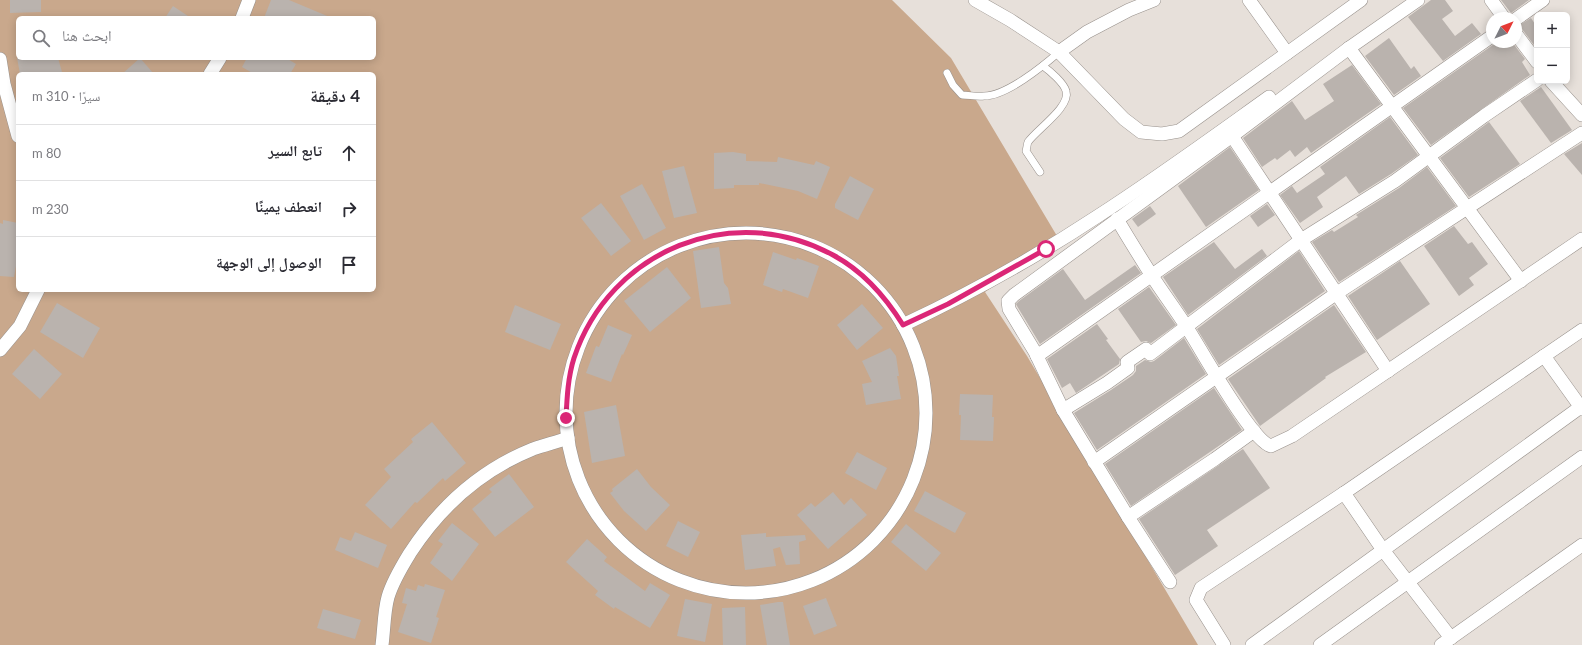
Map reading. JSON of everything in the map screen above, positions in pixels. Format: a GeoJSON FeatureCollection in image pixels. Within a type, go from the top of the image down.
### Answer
{"type":"FeatureCollection","features":[{"type":"Feature","properties":{"kind":"street"},"geometry":{"type":"LineString","coordinates":[[243,16],[249,0]]}},
{"type":"Feature","properties":{"kind":"street"},"geometry":{"type":"LineString","coordinates":[[975,0],[1010,20],[1059,52],[1124,119],[1141,132],[1162,134],[1179,131],[1361,0]]}},
{"type":"Feature","properties":{"kind":"street"},"geometry":{"type":"LineString","coordinates":[[1059,52],[1087,32],[1129,10],[1154,0]]}},
{"type":"Feature","properties":{"kind":"street"},"geometry":{"type":"LineString","coordinates":[[1249,0],[1287,52]]}},
{"type":"Feature","properties":{"kind":"street"},"geometry":{"type":"LineString","coordinates":[[903,325],[948,304],[990,281],[1098,217],[1406,0]]}},
{"type":"Feature","properties":{"kind":"street"},"geometry":{"type":"LineString","coordinates":[[1170,582],[1094,462],[1064,410],[1037,356],[1009,309],[1008,301],[1014,295],[1232,136],[1349,48],[1418,0]]}},
{"type":"Feature","properties":{"kind":"street"},"geometry":{"type":"LineString","coordinates":[[1491,0],[1500,12]]}},
{"type":"Feature","properties":{"kind":"street"},"geometry":{"type":"LineString","coordinates":[[1522,15],[1543,0]]}},
{"type":"Feature","properties":{"kind":"street"},"geometry":{"type":"LineString","coordinates":[[1037,356],[1486,40]]}},
{"type":"Feature","properties":{"kind":"street"},"geometry":{"type":"LineString","coordinates":[[1522,42],[1534,58]]}},
{"type":"Feature","properties":{"kind":"street"},"geometry":{"type":"LineString","coordinates":[[1349,48],[1521,281]]}},
{"type":"Feature","properties":{"kind":"street"},"geometry":{"type":"LineString","coordinates":[[0,59],[4,84],[16,129]]}},
{"type":"Feature","properties":{"kind":"street"},"geometry":{"type":"LineString","coordinates":[[211,72],[219,60]]}},
{"type":"Feature","properties":{"kind":"street"},"geometry":{"type":"LineString","coordinates":[[1064,410],[1123,372],[1128,368],[1128,362],[1146,349],[1150,354],[1302,240],[1361,204],[1430,157],[1484,116],[1534,82]]}},
{"type":"Feature","properties":{"kind":"street"},"geometry":{"type":"LineString","coordinates":[[1554,84],[1582,115]]}},
{"type":"Feature","properties":{"kind":"street"},"geometry":{"type":"LineString","coordinates":[[1094,462],[1337,294],[1582,133]]}},
{"type":"Feature","properties":{"kind":"street"},"geometry":{"type":"LineString","coordinates":[[1232,136],[1388,371]]}},
{"type":"Feature","properties":{"kind":"street"},"geometry":{"type":"LineString","coordinates":[[1117,219],[1152,275],[1187,326],[1217,377],[1254,431],[1267,445],[1271,446],[1292,436],[1582,239]]}},
{"type":"Feature","properties":{"kind":"street"},"geometry":{"type":"LineString","coordinates":[[757,233],[777,235],[815,246],[833,255],[866,278],[892,308],[903,325],[917,356],[923,376],[926,403],[926,431],[921,458],[912,484],[903,502],[883,530],[864,550],[842,566],[818,579],[791,588],[764,592],[737,593],[710,589],[683,581],[658,570],[635,554],[615,536],[598,514],[574,465],[568,438],[566,418],[569,378],[574,359],[590,322],[609,295],[628,276],[643,264],[660,254],[691,241],[717,234],[757,233]]}},
{"type":"Feature","properties":{"kind":"street"},"geometry":{"type":"LineString","coordinates":[[0,350],[20,326],[37,292]]}},
{"type":"Feature","properties":{"kind":"street"},"geometry":{"type":"LineString","coordinates":[[1224,645],[1196,600],[1200,588],[1344,493],[1582,330]]}},
{"type":"Feature","properties":{"kind":"street"},"geometry":{"type":"LineString","coordinates":[[1252,645],[1582,408],[1544,356]]}},
{"type":"Feature","properties":{"kind":"street"},"geometry":{"type":"LineString","coordinates":[[1128,517],[1254,431]]}},
{"type":"Feature","properties":{"kind":"street"},"geometry":{"type":"LineString","coordinates":[[382,645],[388,596],[403,565],[419,539],[439,514],[456,497],[487,474],[510,460],[534,448],[568,438]]}},
{"type":"Feature","properties":{"kind":"street"},"geometry":{"type":"LineString","coordinates":[[1320,645],[1582,457]]}},
{"type":"Feature","properties":{"kind":"street"},"geometry":{"type":"LineString","coordinates":[[1344,493],[1407,582],[1446,641],[1582,545]]}},
{"type":"Feature","properties":{"kind":"lane"},"geometry":{"type":"LineString","coordinates":[[947,72],[953,85],[962,95],[986,97],[1007,89],[1043,66],[1059,52]]}},
{"type":"Feature","properties":{"kind":"lane"},"geometry":{"type":"LineString","coordinates":[[1040,172],[1026,151],[1028,142],[1059,110],[1066,98],[1066,91],[1055,76],[1043,66]]}},
{"type":"Feature","properties":{"kind":"shaded area"},"geometry":{"type":"Polygon","coordinates":[[[0,0],[892,0],[951,58],[1060,241],[985,292],[1027,356],[1198,645],[0,645],[0,0]]]}},
{"type":"Feature","properties":{"kind":"building"},"geometry":{"type":"Polygon","coordinates":[[[10,0],[41,0],[41,12],[10,13],[10,0]]]}},
{"type":"Feature","properties":{"kind":"building"},"geometry":{"type":"Polygon","coordinates":[[[271,0],[289,0],[327,16],[265,16],[271,0]]]}},
{"type":"Feature","properties":{"kind":"building"},"geometry":{"type":"Polygon","coordinates":[[[1431,0],[1445,0],[1453,11],[1442,19],[1455,36],[1472,23],[1481,34],[1443,61],[1408,17],[1431,0]]]}},
{"type":"Feature","properties":{"kind":"building"},"geometry":{"type":"Polygon","coordinates":[[[1501,0],[1529,0],[1512,12],[1510,12],[1501,0]]]}},
{"type":"Feature","properties":{"kind":"building"},"geometry":{"type":"Polygon","coordinates":[[[173,6],[188,16],[166,16],[173,6]]]}},
{"type":"Feature","properties":{"kind":"building"},"geometry":{"type":"Polygon","coordinates":[[[1531,18],[1534,22],[1534,45],[1522,29],[1522,24],[1531,18]]]}},
{"type":"Feature","properties":{"kind":"building"},"geometry":{"type":"Polygon","coordinates":[[[1389,38],[1411,69],[1414,66],[1421,76],[1394,95],[1365,56],[1389,38]]]}},
{"type":"Feature","properties":{"kind":"building"},"geometry":{"type":"Polygon","coordinates":[[[1488,48],[1517,48],[1525,59],[1522,62],[1530,75],[1431,145],[1403,108],[1488,48]]]}},
{"type":"Feature","properties":{"kind":"building"},"geometry":{"type":"Polygon","coordinates":[[[17,60],[59,60],[62,72],[20,72],[17,60]]]}},
{"type":"Feature","properties":{"kind":"building"},"geometry":{"type":"Polygon","coordinates":[[[138,60],[142,60],[152,72],[124,72],[138,60]]]}},
{"type":"Feature","properties":{"kind":"building"},"geometry":{"type":"Polygon","coordinates":[[[246,60],[289,60],[296,64],[291,72],[251,72],[242,67],[246,60]]]}},
{"type":"Feature","properties":{"kind":"building"},"geometry":{"type":"Polygon","coordinates":[[[1352,65],[1381,104],[1311,153],[1307,147],[1295,157],[1290,150],[1277,160],[1275,158],[1262,167],[1243,138],[1292,101],[1305,120],[1334,101],[1323,84],[1352,65]]]}},
{"type":"Feature","properties":{"kind":"building"},"geometry":{"type":"Polygon","coordinates":[[[1541,87],[1572,130],[1551,143],[1520,101],[1541,87]]]}},
{"type":"Feature","properties":{"kind":"building"},"geometry":{"type":"Polygon","coordinates":[[[1390,117],[1418,155],[1359,194],[1346,176],[1317,197],[1323,207],[1300,223],[1280,195],[1292,186],[1297,193],[1325,174],[1320,167],[1390,117]]]}},
{"type":"Feature","properties":{"kind":"building"},"geometry":{"type":"Polygon","coordinates":[[[1489,122],[1520,164],[1469,197],[1440,158],[1489,122]]]}},
{"type":"Feature","properties":{"kind":"building"},"geometry":{"type":"Polygon","coordinates":[[[1582,143],[1582,175],[1564,154],[1582,143]]]}},
{"type":"Feature","properties":{"kind":"building"},"geometry":{"type":"Polygon","coordinates":[[[1230,147],[1259,190],[1206,227],[1178,186],[1230,147]]]}},
{"type":"Feature","properties":{"kind":"building"},"geometry":{"type":"Polygon","coordinates":[[[733,152],[746,154],[746,161],[777,162],[778,157],[814,165],[816,161],[830,167],[817,199],[798,191],[759,183],[759,185],[734,185],[734,188],[714,189],[714,153],[733,152]]]}},
{"type":"Feature","properties":{"kind":"building"},"geometry":{"type":"Polygon","coordinates":[[[684,166],[697,213],[674,218],[662,171],[684,166]]]}},
{"type":"Feature","properties":{"kind":"building"},"geometry":{"type":"Polygon","coordinates":[[[1427,167],[1456,206],[1339,282],[1312,242],[1332,230],[1334,232],[1358,217],[1356,215],[1399,188],[1427,167]]]}},
{"type":"Feature","properties":{"kind":"building"},"geometry":{"type":"Polygon","coordinates":[[[850,176],[874,189],[858,220],[835,208],[835,204],[850,176]]]}},
{"type":"Feature","properties":{"kind":"building"},"geometry":{"type":"Polygon","coordinates":[[[642,184],[666,228],[644,240],[620,196],[642,184]]]}},
{"type":"Feature","properties":{"kind":"building"},"geometry":{"type":"Polygon","coordinates":[[[601,203],[631,241],[611,256],[581,218],[601,203]]]}},
{"type":"Feature","properties":{"kind":"building"},"geometry":{"type":"Polygon","coordinates":[[[1267,204],[1275,215],[1258,227],[1250,216],[1267,204]]]}},
{"type":"Feature","properties":{"kind":"building"},"geometry":{"type":"Polygon","coordinates":[[[1150,206],[1156,214],[1138,227],[1132,219],[1150,206]]]}},
{"type":"Feature","properties":{"kind":"building"},"geometry":{"type":"Polygon","coordinates":[[[3,220],[16,223],[16,266],[14,277],[0,276],[0,223],[3,224],[3,220]]]}},
{"type":"Feature","properties":{"kind":"building"},"geometry":{"type":"Polygon","coordinates":[[[1454,226],[1468,244],[1472,242],[1488,264],[1469,278],[1474,285],[1459,296],[1424,246],[1454,226]]]}},
{"type":"Feature","properties":{"kind":"building"},"geometry":{"type":"Polygon","coordinates":[[[1214,242],[1235,269],[1262,249],[1267,256],[1188,315],[1163,277],[1214,242]]]}},
{"type":"Feature","properties":{"kind":"building"},"geometry":{"type":"Polygon","coordinates":[[[719,247],[724,283],[728,288],[731,304],[701,308],[693,251],[719,247]]]}},
{"type":"Feature","properties":{"kind":"building"},"geometry":{"type":"Polygon","coordinates":[[[1299,251],[1325,291],[1219,365],[1197,329],[1299,251]]]}},
{"type":"Feature","properties":{"kind":"building"},"geometry":{"type":"Polygon","coordinates":[[[773,252],[796,260],[797,258],[819,266],[808,298],[783,289],[782,292],[763,285],[773,252]]]}},
{"type":"Feature","properties":{"kind":"building"},"geometry":{"type":"Polygon","coordinates":[[[1400,261],[1430,304],[1377,340],[1348,296],[1400,261]]]}},
{"type":"Feature","properties":{"kind":"building"},"geometry":{"type":"Polygon","coordinates":[[[1135,265],[1141,273],[1040,344],[1016,304],[1063,269],[1085,300],[1135,265]]]}},
{"type":"Feature","properties":{"kind":"building"},"geometry":{"type":"Polygon","coordinates":[[[667,267],[691,298],[650,332],[624,301],[667,267]]]}},
{"type":"Feature","properties":{"kind":"building"},"geometry":{"type":"Polygon","coordinates":[[[1149,287],[1176,325],[1151,343],[1146,341],[1141,342],[1118,309],[1149,287]]]}},
{"type":"Feature","properties":{"kind":"building"},"geometry":{"type":"Polygon","coordinates":[[[57,303],[100,328],[83,358],[40,332],[57,303]]]}},
{"type":"Feature","properties":{"kind":"building"},"geometry":{"type":"Polygon","coordinates":[[[862,304],[883,328],[857,350],[837,325],[862,304]]]}},
{"type":"Feature","properties":{"kind":"building"},"geometry":{"type":"Polygon","coordinates":[[[515,305],[561,324],[550,350],[505,332],[515,305]]]}},
{"type":"Feature","properties":{"kind":"building"},"geometry":{"type":"Polygon","coordinates":[[[1334,305],[1366,352],[1325,377],[1326,378],[1260,426],[1228,379],[1334,305]]]}},
{"type":"Feature","properties":{"kind":"building"},"geometry":{"type":"Polygon","coordinates":[[[1097,324],[1108,339],[1106,340],[1120,359],[1119,364],[1076,393],[1070,383],[1062,388],[1047,359],[1097,324]]]}},
{"type":"Feature","properties":{"kind":"building"},"geometry":{"type":"Polygon","coordinates":[[[608,325],[632,335],[623,355],[622,354],[611,382],[586,373],[596,346],[599,347],[608,325]]]}},
{"type":"Feature","properties":{"kind":"building"},"geometry":{"type":"Polygon","coordinates":[[[1184,338],[1206,374],[1097,450],[1074,413],[1133,375],[1136,371],[1136,366],[1145,360],[1151,362],[1154,361],[1184,338]]]}},
{"type":"Feature","properties":{"kind":"building"},"geometry":{"type":"Polygon","coordinates":[[[890,348],[896,356],[899,376],[897,376],[901,399],[866,405],[862,384],[872,382],[862,361],[890,348]]]}},
{"type":"Feature","properties":{"kind":"building"},"geometry":{"type":"Polygon","coordinates":[[[34,349],[62,374],[40,399],[12,374],[34,349]]]}},
{"type":"Feature","properties":{"kind":"building"},"geometry":{"type":"Polygon","coordinates":[[[1214,388],[1242,430],[1131,506],[1105,464],[1214,388]]]}},
{"type":"Feature","properties":{"kind":"building"},"geometry":{"type":"Polygon","coordinates":[[[960,394],[993,395],[993,441],[960,440],[960,394]]]}},
{"type":"Feature","properties":{"kind":"building"},"geometry":{"type":"Polygon","coordinates":[[[616,405],[625,456],[592,463],[584,412],[616,405]]]}},
{"type":"Feature","properties":{"kind":"building"},"geometry":{"type":"Polygon","coordinates":[[[432,422],[466,463],[445,481],[443,478],[417,503],[415,502],[391,529],[365,505],[391,477],[384,469],[413,442],[411,439],[432,422]]]}},
{"type":"Feature","properties":{"kind":"building"},"geometry":{"type":"Polygon","coordinates":[[[1243,449],[1270,488],[1207,530],[1218,546],[1175,575],[1139,519],[1243,449]]]}},
{"type":"Feature","properties":{"kind":"building"},"geometry":{"type":"Polygon","coordinates":[[[857,452],[887,468],[876,490],[845,473],[857,452]]]}},
{"type":"Feature","properties":{"kind":"building"},"geometry":{"type":"Polygon","coordinates":[[[637,469],[651,487],[670,505],[646,531],[624,511],[610,493],[613,491],[612,489],[637,469]]]}},
{"type":"Feature","properties":{"kind":"building"},"geometry":{"type":"Polygon","coordinates":[[[509,474],[534,507],[495,537],[472,509],[492,492],[489,489],[509,474]]]}},
{"type":"Feature","properties":{"kind":"building"},"geometry":{"type":"Polygon","coordinates":[[[925,491],[966,513],[955,533],[914,511],[925,491]]]}},
{"type":"Feature","properties":{"kind":"building"},"geometry":{"type":"Polygon","coordinates":[[[833,492],[844,505],[851,498],[867,515],[828,549],[797,515],[811,503],[815,507],[833,492]]]}},
{"type":"Feature","properties":{"kind":"building"},"geometry":{"type":"Polygon","coordinates":[[[678,521],[700,532],[688,557],[666,546],[678,521]]]}},
{"type":"Feature","properties":{"kind":"building"},"geometry":{"type":"Polygon","coordinates":[[[452,523],[479,544],[452,581],[430,563],[443,544],[438,541],[452,523]]]}},
{"type":"Feature","properties":{"kind":"building"},"geometry":{"type":"Polygon","coordinates":[[[906,524],[941,553],[926,571],[891,542],[906,524]]]}},
{"type":"Feature","properties":{"kind":"building"},"geometry":{"type":"Polygon","coordinates":[[[355,532],[387,545],[378,568],[335,550],[340,537],[351,541],[355,532]]]}},
{"type":"Feature","properties":{"kind":"building"},"geometry":{"type":"Polygon","coordinates":[[[766,533],[766,537],[805,535],[806,540],[799,542],[800,564],[786,565],[780,547],[773,549],[776,566],[745,570],[741,535],[766,533]]]}},
{"type":"Feature","properties":{"kind":"building"},"geometry":{"type":"Polygon","coordinates":[[[587,539],[607,557],[604,561],[645,591],[650,583],[670,595],[650,628],[615,607],[614,609],[595,595],[598,591],[566,562],[587,539]]]}},
{"type":"Feature","properties":{"kind":"building"},"geometry":{"type":"Polygon","coordinates":[[[425,584],[445,590],[436,617],[439,618],[431,643],[398,632],[407,604],[402,603],[406,588],[416,591],[418,585],[424,587],[425,584]]]}},
{"type":"Feature","properties":{"kind":"building"},"geometry":{"type":"Polygon","coordinates":[[[826,598],[837,626],[814,635],[803,606],[826,598]]]}},
{"type":"Feature","properties":{"kind":"building"},"geometry":{"type":"Polygon","coordinates":[[[685,599],[712,604],[705,642],[677,636],[685,599]]]}},
{"type":"Feature","properties":{"kind":"building"},"geometry":{"type":"Polygon","coordinates":[[[783,602],[790,645],[767,645],[760,605],[783,602]]]}},
{"type":"Feature","properties":{"kind":"building"},"geometry":{"type":"Polygon","coordinates":[[[745,607],[746,645],[723,645],[722,608],[745,607]]]}},
{"type":"Feature","properties":{"kind":"building"},"geometry":{"type":"Polygon","coordinates":[[[323,609],[361,620],[355,639],[317,628],[323,609]]]}},
{"type":"Feature","properties":{"kind":"route"},"geometry":{"type":"LineString","coordinates":[[566,418],[566,398],[569,378],[581,340],[590,322],[613,290],[628,276],[643,264],[678,245],[717,234],[737,232],[777,235],[815,246],[833,255],[866,278],[880,292],[903,325],[948,304],[1046,249]]}}]}
